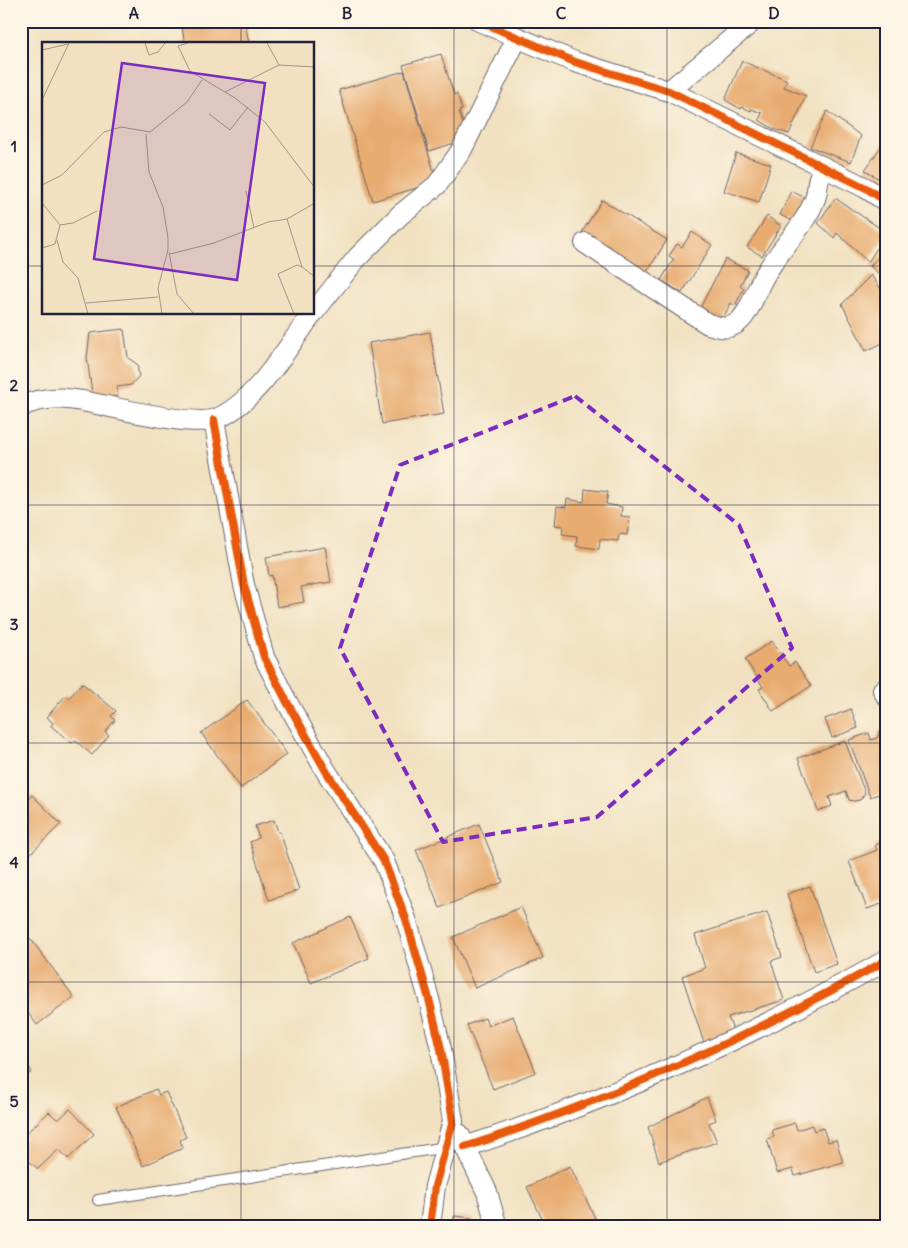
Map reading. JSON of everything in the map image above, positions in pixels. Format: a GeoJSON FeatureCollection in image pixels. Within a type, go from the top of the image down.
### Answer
{"type":"FeatureCollection","features":[{"type":"Feature","properties":{"kind":"street"},"geometry":{"type":"LineString","coordinates":[[479,21],[575,62],[668,91],[866,188],[887,202]]}},
{"type":"Feature","properties":{"kind":"street"},"geometry":{"type":"LineString","coordinates":[[668,91],[753,21]]}},
{"type":"Feature","properties":{"kind":"street"},"geometry":{"type":"LineString","coordinates":[[315,310],[357,258],[400,216],[438,185],[461,151],[517,38]]}},
{"type":"Feature","properties":{"kind":"street"},"geometry":{"type":"LineString","coordinates":[[585,243],[708,324],[724,328],[734,326],[750,304],[772,263],[800,227],[815,198],[818,177],[825,168]]}},
{"type":"Feature","properties":{"kind":"street"},"geometry":{"type":"LineString","coordinates":[[21,407],[53,398],[188,420],[214,420],[236,407],[254,390],[311,315]]}},
{"type":"Feature","properties":{"kind":"street"},"geometry":{"type":"LineString","coordinates":[[214,420],[244,585],[264,657],[326,771],[384,861],[406,919],[429,999],[441,1049],[456,1147],[487,1192],[497,1227]]}},
{"type":"Feature","properties":{"kind":"street"},"geometry":{"type":"LineString","coordinates":[[430,1227],[435,1186],[456,1147],[524,1127],[630,1087],[792,1012],[887,960]]}},
{"type":"Feature","properties":{"kind":"lane"},"geometry":{"type":"LineString","coordinates":[[98,1200],[456,1147]]}},
{"type":"Feature","properties":{"kind":"highlighted area"},"geometry":{"type":"Polygon","coordinates":[[[575,396],[739,525],[792,648],[597,817],[443,842],[340,648],[400,465],[575,396]]]}},
{"type":"Feature","properties":{"kind":"building"},"geometry":{"type":"Polygon","coordinates":[[[181,21],[245,21],[249,42],[185,42],[181,21]]]}},
{"type":"Feature","properties":{"kind":"building"},"geometry":{"type":"Polygon","coordinates":[[[441,54],[454,95],[457,94],[462,110],[459,111],[465,131],[461,141],[429,151],[403,65],[441,54]]]}},
{"type":"Feature","properties":{"kind":"building"},"geometry":{"type":"Polygon","coordinates":[[[742,61],[787,80],[784,87],[806,96],[789,134],[774,129],[759,120],[762,113],[742,107],[741,109],[725,100],[742,61]]]}},
{"type":"Feature","properties":{"kind":"building"},"geometry":{"type":"Polygon","coordinates":[[[404,71],[437,182],[373,201],[339,90],[404,71]]]}},
{"type":"Feature","properties":{"kind":"building"},"geometry":{"type":"Polygon","coordinates":[[[827,111],[861,136],[851,162],[810,147],[827,111]]]}},
{"type":"Feature","properties":{"kind":"building"},"geometry":{"type":"Polygon","coordinates":[[[887,138],[887,184],[865,170],[887,138]]]}},
{"type":"Feature","properties":{"kind":"building"},"geometry":{"type":"Polygon","coordinates":[[[736,153],[771,164],[759,202],[724,191],[736,153]]]}},
{"type":"Feature","properties":{"kind":"building"},"geometry":{"type":"Polygon","coordinates":[[[791,191],[808,199],[797,223],[780,215],[791,191]]]}},
{"type":"Feature","properties":{"kind":"building"},"geometry":{"type":"Polygon","coordinates":[[[835,198],[887,233],[868,262],[837,233],[834,238],[818,223],[835,198]]]}},
{"type":"Feature","properties":{"kind":"building"},"geometry":{"type":"Polygon","coordinates":[[[602,200],[667,240],[645,275],[581,234],[602,200]]]}},
{"type":"Feature","properties":{"kind":"building"},"geometry":{"type":"Polygon","coordinates":[[[767,216],[781,226],[762,256],[747,247],[767,216]]]}},
{"type":"Feature","properties":{"kind":"building"},"geometry":{"type":"Polygon","coordinates":[[[692,232],[712,245],[682,293],[661,280],[674,259],[669,256],[677,244],[682,247],[692,232]]]}},
{"type":"Feature","properties":{"kind":"building"},"geometry":{"type":"Polygon","coordinates":[[[884,251],[887,253],[887,281],[870,266],[884,251]]]}},
{"type":"Feature","properties":{"kind":"building"},"geometry":{"type":"Polygon","coordinates":[[[725,259],[748,270],[740,286],[744,288],[735,306],[731,303],[721,322],[699,310],[725,259]]]}},
{"type":"Feature","properties":{"kind":"building"},"geometry":{"type":"Polygon","coordinates":[[[871,275],[887,298],[887,329],[882,331],[887,341],[866,351],[842,304],[871,275]]]}},
{"type":"Feature","properties":{"kind":"building"},"geometry":{"type":"Polygon","coordinates":[[[124,329],[128,358],[137,364],[139,376],[131,385],[117,387],[118,396],[93,399],[87,358],[90,333],[124,329]]]}},
{"type":"Feature","properties":{"kind":"building"},"geometry":{"type":"Polygon","coordinates":[[[430,332],[444,414],[382,424],[369,343],[430,332]]]}},
{"type":"Feature","properties":{"kind":"building"},"geometry":{"type":"Polygon","coordinates":[[[585,489],[608,492],[606,504],[622,507],[621,516],[630,517],[627,535],[619,534],[618,541],[600,539],[599,549],[576,546],[577,536],[562,534],[563,526],[555,525],[557,506],[566,507],[567,499],[584,502],[585,489]]]}},
{"type":"Feature","properties":{"kind":"building"},"geometry":{"type":"Polygon","coordinates":[[[325,547],[331,582],[301,587],[304,602],[277,607],[272,575],[269,576],[266,557],[325,547]]]}},
{"type":"Feature","properties":{"kind":"building"},"geometry":{"type":"Polygon","coordinates":[[[772,641],[789,666],[795,662],[811,686],[773,711],[759,689],[763,687],[745,659],[772,641]]]}},
{"type":"Feature","properties":{"kind":"building"},"geometry":{"type":"Polygon","coordinates":[[[82,683],[116,711],[111,716],[115,720],[105,732],[109,735],[92,755],[75,740],[72,743],[51,726],[53,723],[47,717],[65,696],[69,698],[82,683]]]}},
{"type":"Feature","properties":{"kind":"building"},"geometry":{"type":"Polygon","coordinates":[[[247,700],[287,754],[241,788],[201,733],[247,700]]]}},
{"type":"Feature","properties":{"kind":"building"},"geometry":{"type":"Polygon","coordinates":[[[851,709],[858,728],[832,738],[825,719],[851,709]]]}},
{"type":"Feature","properties":{"kind":"building"},"geometry":{"type":"Polygon","coordinates":[[[880,731],[887,733],[887,791],[870,797],[849,740],[869,733],[871,740],[877,738],[880,731]]]}},
{"type":"Feature","properties":{"kind":"building"},"geometry":{"type":"Polygon","coordinates":[[[845,741],[865,793],[860,800],[854,801],[849,800],[846,791],[829,797],[832,806],[818,811],[798,758],[845,741]]]}},
{"type":"Feature","properties":{"kind":"building"},"geometry":{"type":"Polygon","coordinates":[[[32,795],[61,824],[29,855],[21,847],[21,806],[32,795]]]}},
{"type":"Feature","properties":{"kind":"building"},"geometry":{"type":"Polygon","coordinates":[[[274,820],[278,832],[280,832],[299,890],[269,900],[250,842],[259,838],[255,826],[274,820]]]}},
{"type":"Feature","properties":{"kind":"building"},"geometry":{"type":"Polygon","coordinates":[[[479,824],[503,882],[440,908],[416,850],[479,824]]]}},
{"type":"Feature","properties":{"kind":"building"},"geometry":{"type":"Polygon","coordinates":[[[887,841],[887,902],[867,909],[849,861],[877,850],[875,845],[887,841]]]}},
{"type":"Feature","properties":{"kind":"building"},"geometry":{"type":"Polygon","coordinates":[[[810,886],[837,964],[814,972],[787,894],[810,886]]]}},
{"type":"Feature","properties":{"kind":"building"},"geometry":{"type":"Polygon","coordinates":[[[521,907],[543,958],[475,988],[453,937],[521,907]]]}},
{"type":"Feature","properties":{"kind":"building"},"geometry":{"type":"Polygon","coordinates":[[[767,912],[782,957],[771,961],[784,1000],[728,1017],[734,1033],[704,1043],[682,976],[705,968],[695,935],[767,912]]]}},
{"type":"Feature","properties":{"kind":"building"},"geometry":{"type":"Polygon","coordinates":[[[350,917],[369,958],[311,983],[293,943],[350,917]]]}},
{"type":"Feature","properties":{"kind":"building"},"geometry":{"type":"Polygon","coordinates":[[[30,938],[74,997],[37,1025],[25,1009],[21,1012],[21,944],[30,938]]]}},
{"type":"Feature","properties":{"kind":"building"},"geometry":{"type":"Polygon","coordinates":[[[513,1016],[536,1072],[493,1089],[467,1025],[485,1018],[488,1026],[513,1016]]]}},
{"type":"Feature","properties":{"kind":"building"},"geometry":{"type":"Polygon","coordinates":[[[21,1054],[32,1072],[21,1079],[21,1054]]]}},
{"type":"Feature","properties":{"kind":"building"},"geometry":{"type":"Polygon","coordinates":[[[156,1089],[159,1095],[166,1092],[186,1137],[180,1140],[183,1148],[143,1166],[116,1107],[156,1089]]]}},
{"type":"Feature","properties":{"kind":"building"},"geometry":{"type":"Polygon","coordinates":[[[707,1097],[716,1120],[709,1123],[717,1142],[659,1162],[648,1127],[707,1097]]]}},
{"type":"Feature","properties":{"kind":"building"},"geometry":{"type":"Polygon","coordinates":[[[70,1109],[94,1134],[68,1159],[59,1149],[38,1169],[21,1154],[21,1141],[26,1137],[24,1135],[49,1112],[58,1120],[70,1109]]]}},
{"type":"Feature","properties":{"kind":"building"},"geometry":{"type":"Polygon","coordinates":[[[795,1123],[797,1130],[812,1125],[814,1131],[823,1128],[828,1142],[836,1140],[843,1162],[795,1176],[793,1169],[777,1173],[767,1139],[774,1137],[772,1130],[795,1123]]]}},
{"type":"Feature","properties":{"kind":"building"},"geometry":{"type":"Polygon","coordinates":[[[570,1166],[595,1218],[576,1227],[546,1227],[527,1187],[570,1166]]]}},
{"type":"Feature","properties":{"kind":"building"},"geometry":{"type":"Polygon","coordinates":[[[454,1216],[472,1218],[475,1227],[453,1227],[454,1216]]]}},
{"type":"Feature","properties":{"kind":"cycle path"},"geometry":{"type":"LineString","coordinates":[[479,21],[575,62],[669,91],[866,188],[887,202]]}},
{"type":"Feature","properties":{"kind":"cycle path"},"geometry":{"type":"LineString","coordinates":[[214,420],[244,585],[264,657],[326,771],[384,861],[406,919],[429,999],[441,1049],[453,1121],[435,1186],[430,1227]]}},
{"type":"Feature","properties":{"kind":"cycle path"},"geometry":{"type":"LineString","coordinates":[[465,1147],[574,1108],[681,1064],[785,1015],[887,960]]}}]}
